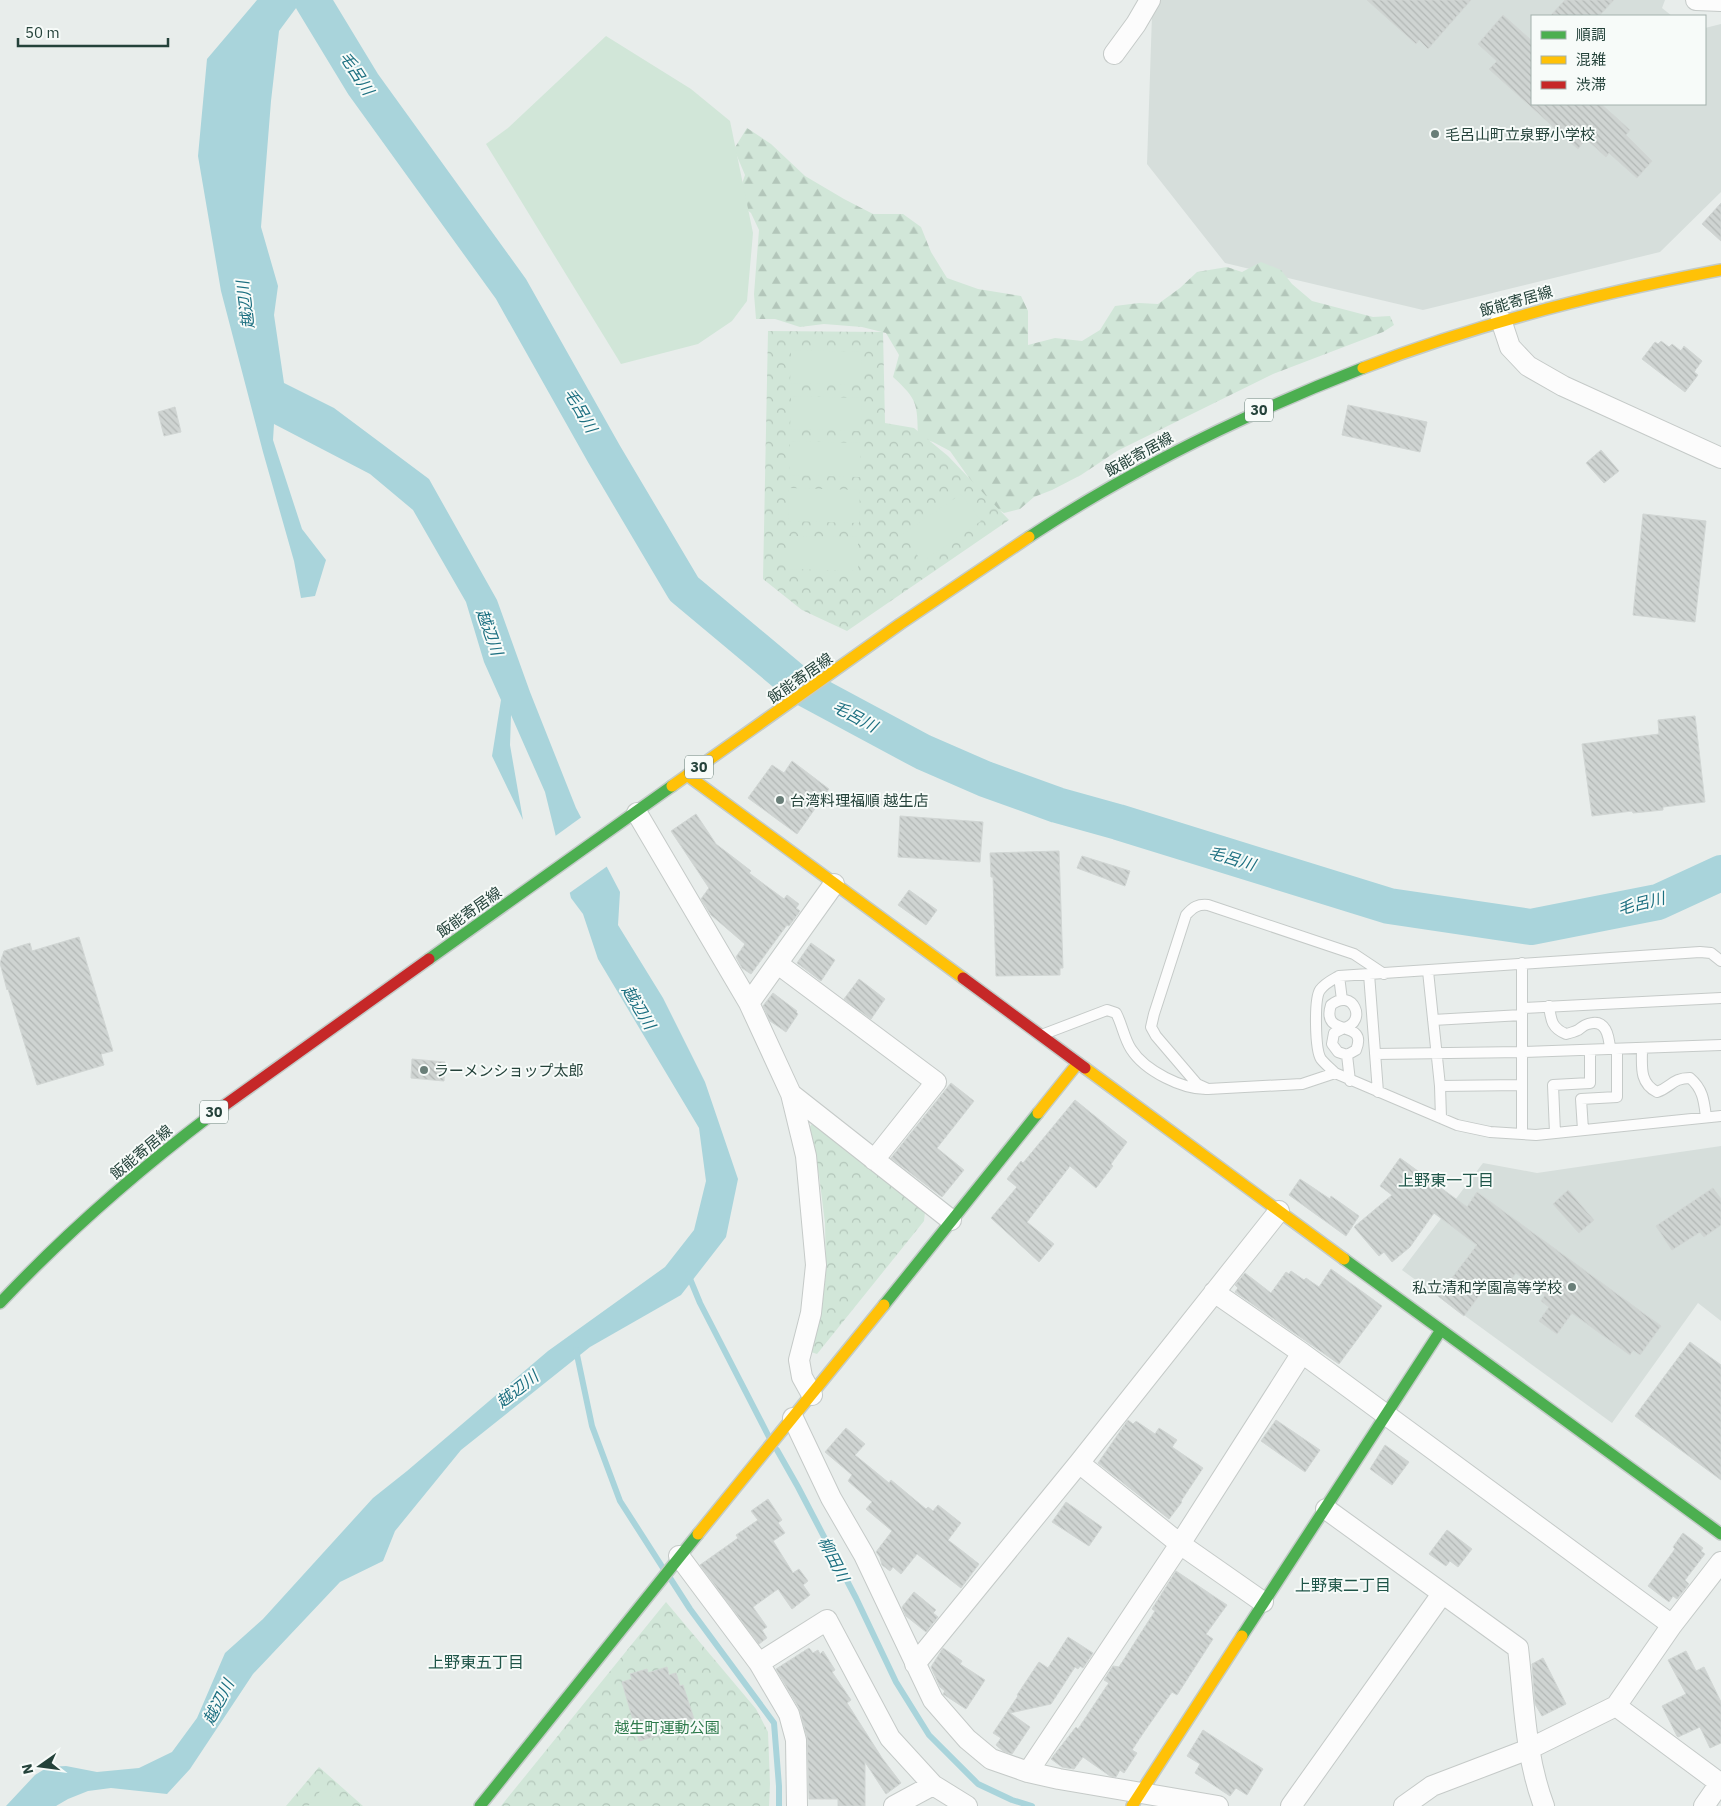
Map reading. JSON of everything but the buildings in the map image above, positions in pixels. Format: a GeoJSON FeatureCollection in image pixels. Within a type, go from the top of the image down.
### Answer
{"type":"FeatureCollection","features":[{"type":"Feature","properties":{"kind":"street"},"geometry":{"type":"LineString","coordinates":[[1114,54],[1136,24],[1150,0]]}},
{"type":"Feature","properties":{"kind":"street"},"geometry":{"type":"LineString","coordinates":[[1696,0],[1721,1]]}},
{"type":"Feature","properties":{"kind":"street","name":"飯能寄居線"},"geometry":{"type":"LineString","coordinates":[[1,1299],[79,1225],[183,1136],[292,1056],[1013,546],[1088,499],[1175,452],[1274,403],[1419,346],[1500,320],[1638,286],[1721,270]]}},
{"type":"Feature","properties":{"kind":"street"},"geometry":{"type":"LineString","coordinates":[[1500,320],[1510,347],[1528,366],[1563,386],[1721,458]]}},
{"type":"Feature","properties":{"kind":"street"},"geometry":{"type":"LineString","coordinates":[[687,776],[1721,1534]]}},
{"type":"Feature","properties":{"kind":"street"},"geometry":{"type":"LineString","coordinates":[[637,813],[749,1003],[791,1094],[806,1156],[816,1264],[811,1313],[799,1360],[802,1377],[812,1395]]}},
{"type":"Feature","properties":{"kind":"street"},"geometry":{"type":"LineString","coordinates":[[749,1003],[834,884]]}},
{"type":"Feature","properties":{"kind":"street"},"geometry":{"type":"LineString","coordinates":[[778,964],[936,1082],[874,1160]]}},
{"type":"Feature","properties":{"kind":"street"},"geometry":{"type":"LineString","coordinates":[[480,1806],[677,1558],[812,1395],[1078,1063]]}},
{"type":"Feature","properties":{"kind":"street"},"geometry":{"type":"LineString","coordinates":[[791,1094],[951,1220]]}},
{"type":"Feature","properties":{"kind":"street"},"geometry":{"type":"LineString","coordinates":[[915,1664],[1279,1211]]}},
{"type":"Feature","properties":{"kind":"street"},"geometry":{"type":"LineString","coordinates":[[1214,1292],[1302,1353],[1672,1625]]}},
{"type":"Feature","properties":{"kind":"street"},"geometry":{"type":"LineString","coordinates":[[1135,1802],[1441,1330]]}},
{"type":"Feature","properties":{"kind":"street"},"geometry":{"type":"LineString","coordinates":[[1028,1772],[1180,1544],[1302,1353]]}},
{"type":"Feature","properties":{"kind":"street"},"geometry":{"type":"LineString","coordinates":[[790,1421],[864,1555],[933,1700],[966,1739],[991,1759],[1028,1772],[1135,1802],[1218,1806]]}},
{"type":"Feature","properties":{"kind":"street"},"geometry":{"type":"LineString","coordinates":[[1078,1463],[1180,1544],[1263,1602]]}},
{"type":"Feature","properties":{"kind":"street"},"geometry":{"type":"LineString","coordinates":[[1326,1508],[1518,1648],[1529,1749],[1537,1788],[1544,1806]]}},
{"type":"Feature","properties":{"kind":"street"},"geometry":{"type":"LineString","coordinates":[[677,1558],[758,1663],[789,1714],[796,1740],[797,1806]]}},
{"type":"Feature","properties":{"kind":"street"},"geometry":{"type":"LineString","coordinates":[[1404,1806],[1432,1786],[1529,1749],[1616,1706],[1672,1625],[1721,1562]]}},
{"type":"Feature","properties":{"kind":"street"},"geometry":{"type":"LineString","coordinates":[[1291,1806],[1442,1594]]}},
{"type":"Feature","properties":{"kind":"street"},"geometry":{"type":"LineString","coordinates":[[758,1663],[827,1620],[890,1738],[933,1785],[966,1806]]}},
{"type":"Feature","properties":{"kind":"street"},"geometry":{"type":"LineString","coordinates":[[1616,1706],[1720,1784],[1704,1806]]}},
{"type":"Feature","properties":{"kind":"street"},"geometry":{"type":"LineString","coordinates":[[894,1806],[933,1785]]}},
{"type":"Feature","properties":{"kind":"lane"},"geometry":{"type":"LineString","coordinates":[[1208,1088],[1198,1084],[1156,1036],[1151,1027],[1186,915],[1192,908],[1200,904],[1208,905],[1354,954],[1384,974]]}},
{"type":"Feature","properties":{"kind":"lane"},"geometry":{"type":"LineString","coordinates":[[1721,961],[1711,953],[1700,952],[1339,976],[1327,982],[1320,990],[1316,1000],[1317,1039],[1320,1058],[1335,1073],[1457,1125],[1490,1132],[1536,1135],[1721,1116]]}},
{"type":"Feature","properties":{"kind":"lane"},"geometry":{"type":"LineString","coordinates":[[1522,964],[1522,1134]]}},
{"type":"Feature","properties":{"kind":"lane"},"geometry":{"type":"LineString","coordinates":[[1428,971],[1442,1118]]}},
{"type":"Feature","properties":{"kind":"lane"},"geometry":{"type":"LineString","coordinates":[[1369,974],[1378,1092]]}},
{"type":"Feature","properties":{"kind":"lane"},"geometry":{"type":"LineString","coordinates":[[1339,976],[1342,1000]]}},
{"type":"Feature","properties":{"kind":"lane"},"geometry":{"type":"LineString","coordinates":[[1433,1020],[1523,1012],[1549,1006],[1721,998]]}},
{"type":"Feature","properties":{"kind":"lane"},"geometry":{"type":"LineString","coordinates":[[1344,1028],[1334,1033],[1332,1044],[1338,1052],[1347,1055],[1356,1050],[1358,1041],[1355,1031],[1344,1028],[1334,1024],[1329,1014],[1331,1005],[1342,1000],[1348,1000],[1353,1004],[1356,1016],[1350,1026],[1344,1028]]}},
{"type":"Feature","properties":{"kind":"lane"},"geometry":{"type":"LineString","coordinates":[[1549,1006],[1550,1022],[1558,1031],[1566,1034],[1578,1030],[1587,1024],[1597,1023],[1604,1026],[1614,1049],[1617,1097],[1581,1100],[1583,1130]]}},
{"type":"Feature","properties":{"kind":"lane"},"geometry":{"type":"LineString","coordinates":[[1041,1036],[1107,1010],[1116,1013],[1129,1047],[1149,1068],[1196,1089],[1302,1084],[1335,1073]]}},
{"type":"Feature","properties":{"kind":"lane"},"geometry":{"type":"LineString","coordinates":[[1375,1054],[1523,1052],[1721,1045]]}},
{"type":"Feature","properties":{"kind":"lane"},"geometry":{"type":"LineString","coordinates":[[1642,1048],[1643,1076],[1648,1087],[1657,1092],[1666,1089],[1671,1082],[1681,1078],[1690,1078],[1698,1084],[1703,1096],[1706,1118]]}},
{"type":"Feature","properties":{"kind":"lane"},"geometry":{"type":"LineString","coordinates":[[1555,1133],[1553,1086],[1590,1083],[1590,1050]]}},
{"type":"Feature","properties":{"kind":"lane"},"geometry":{"type":"LineString","coordinates":[[1347,1055],[1350,1080]]}},
{"type":"Feature","properties":{"kind":"lane"},"geometry":{"type":"LineString","coordinates":[[1440,1086],[1522,1085]]}},
{"type":"Feature","properties":{"kind":"shaded area","name":"毛呂山町立泉野小学校"},"geometry":{"type":"Polygon","coordinates":[[[1161,0],[1665,0],[1662,8],[1671,15],[1531,15],[1531,105],[1706,105],[1706,28],[1721,24],[1721,192],[1660,252],[1423,310],[1225,263],[1147,164],[1152,15],[1161,0]]]}},
{"type":"Feature","properties":{"kind":"shaded area","name":"私立清和学園高等学校"},"geometry":{"type":"Polygon","coordinates":[[[1721,1146],[1721,1321],[1698,1303],[1612,1423],[1402,1270],[1483,1163],[1537,1173],[1721,1146]]]}},
{"type":"Feature","properties":{"kind":"green space"},"geometry":{"type":"Polygon","coordinates":[[[606,36],[691,89],[730,121],[753,233],[747,301],[732,321],[698,344],[621,364],[486,144],[508,128],[606,36]]]}},
{"type":"Feature","properties":{"kind":"green space"},"geometry":{"type":"Polygon","coordinates":[[[747,128],[771,144],[805,176],[844,199],[873,214],[903,214],[921,227],[931,252],[947,278],[978,289],[1021,296],[1028,311],[1028,345],[1055,338],[1082,341],[1100,330],[1115,306],[1139,303],[1158,304],[1180,288],[1197,272],[1227,267],[1242,272],[1261,262],[1281,270],[1292,284],[1312,301],[1373,317],[1390,316],[1394,325],[1383,332],[1273,374],[1117,451],[1081,475],[1034,497],[1020,509],[1004,513],[991,505],[950,451],[918,437],[916,409],[912,397],[893,377],[899,355],[886,333],[862,327],[824,324],[800,327],[775,319],[756,319],[754,294],[759,230],[751,213],[736,201],[745,175],[734,149],[747,128]]]}},
{"type":"Feature","properties":{"kind":"green space"},"geometry":{"type":"Polygon","coordinates":[[[768,331],[883,332],[885,423],[914,428],[948,456],[1009,520],[847,631],[802,610],[763,579],[768,331]]]}},
{"type":"Feature","properties":{"kind":"green space"},"geometry":{"type":"Polygon","coordinates":[[[791,350],[862,352],[861,385],[790,383],[791,350]]]}},
{"type":"Feature","properties":{"kind":"green space"},"geometry":{"type":"Polygon","coordinates":[[[791,396],[862,398],[861,431],[790,429],[791,396]]]}},
{"type":"Feature","properties":{"kind":"green space"},"geometry":{"type":"Polygon","coordinates":[[[790,441],[861,443],[860,477],[789,475],[790,441]]]}},
{"type":"Feature","properties":{"kind":"green space"},"geometry":{"type":"Polygon","coordinates":[[[789,488],[860,490],[859,523],[788,521],[789,488]]]}},
{"type":"Feature","properties":{"kind":"green space"},"geometry":{"type":"Polygon","coordinates":[[[961,494],[981,521],[922,562],[903,534],[961,494]]]}},
{"type":"Feature","properties":{"kind":"green space"},"geometry":{"type":"Polygon","coordinates":[[[787,536],[858,537],[858,571],[787,569],[787,536]]]}},
{"type":"Feature","properties":{"kind":"green space"},"geometry":{"type":"Polygon","coordinates":[[[812,1124],[925,1212],[924,1221],[817,1354],[811,1352],[821,1316],[826,1273],[825,1223],[819,1175],[807,1130],[812,1124]]]}},
{"type":"Feature","properties":{"kind":"green space","name":"越生町運動公園"},"geometry":{"type":"Polygon","coordinates":[[[666,1602],[756,1709],[768,1732],[769,1806],[501,1806],[666,1602]]]}},
{"type":"Feature","properties":{"kind":"green space"},"geometry":{"type":"Polygon","coordinates":[[[319,1767],[363,1806],[286,1806],[319,1767]]]}},
{"type":"Feature","properties":{"kind":"green space"},"geometry":{"type":"Polygon","coordinates":[[[322,1789],[341,1806],[308,1806],[322,1789]]]}},
{"type":"Feature","properties":{"kind":"water","name":"越辺川"},"geometry":{"type":"Polygon","coordinates":[[[257,0],[302,0],[279,31],[271,101],[261,227],[278,286],[274,315],[284,383],[334,408],[429,479],[497,600],[530,692],[576,808],[620,892],[618,925],[663,998],[705,1082],[738,1179],[726,1237],[681,1295],[590,1347],[461,1450],[395,1531],[383,1561],[340,1582],[253,1674],[190,1769],[167,1794],[111,1788],[88,1791],[56,1806],[6,1806],[35,1775],[48,1767],[66,1766],[97,1772],[139,1768],[172,1752],[197,1718],[225,1653],[263,1619],[373,1498],[548,1351],[665,1267],[694,1230],[706,1181],[699,1128],[598,959],[583,914],[571,898],[545,792],[511,715],[510,745],[523,820],[492,756],[501,700],[484,662],[466,602],[413,510],[370,474],[274,424],[273,440],[302,529],[326,560],[315,596],[301,598],[294,561],[221,291],[198,156],[207,59],[257,0]]]}},
{"type":"Feature","properties":{"kind":"pier"},"geometry":{"type":"Polygon","coordinates":[[[583,816],[609,865],[568,894],[554,837],[583,816]]]}},
{"type":"Feature","properties":{"kind":"waterway","name":"毛呂川"},"geometry":{"type":"LineString","coordinates":[[312,0],[363,84],[511,289],[604,454],[684,589],[800,686],[923,752],[985,779],[1057,805],[1389,906],[1531,927],[1658,902],[1721,873]]}},
{"type":"Feature","properties":{"kind":"waterway","name":"柳田川"},"geometry":{"type":"LineString","coordinates":[[688,1274],[700,1303],[769,1437]]}},
{"type":"Feature","properties":{"kind":"waterway"},"geometry":{"type":"LineString","coordinates":[[576,1350],[592,1426],[620,1501],[663,1568]]}},
{"type":"Feature","properties":{"kind":"waterway","name":"柳田川"},"geometry":{"type":"LineString","coordinates":[[777,1450],[856,1598],[896,1682],[929,1735],[978,1784],[1012,1800],[1032,1806]]}},
{"type":"Feature","properties":{"kind":"waterway"},"geometry":{"type":"LineString","coordinates":[[670,1578],[690,1609],[774,1723],[779,1806]]}},
{"type":"Feature","properties":{"kind":"traffic: fast"},"geometry":{"type":"LineString","coordinates":[[1029,537],[1109,488],[1192,443],[1320,385],[1363,368]]}},
{"type":"Feature","properties":{"kind":"traffic: fast"},"geometry":{"type":"LineString","coordinates":[[429,959],[672,786]]}},
{"type":"Feature","properties":{"kind":"traffic: fast"},"geometry":{"type":"LineString","coordinates":[[884,1305],[1038,1113]]}},
{"type":"Feature","properties":{"kind":"traffic: fast"},"geometry":{"type":"LineString","coordinates":[[0,1303],[76,1228],[156,1159],[211,1115]]}},
{"type":"Feature","properties":{"kind":"traffic: fast"},"geometry":{"type":"LineString","coordinates":[[1344,1259],[1721,1534]]}},
{"type":"Feature","properties":{"kind":"traffic: fast"},"geometry":{"type":"LineString","coordinates":[[1242,1636],[1441,1330]]}},
{"type":"Feature","properties":{"kind":"traffic: fast"},"geometry":{"type":"LineString","coordinates":[[480,1806],[698,1534]]}},
{"type":"Feature","properties":{"kind":"traffic: slow"},"geometry":{"type":"LineString","coordinates":[[1363,368],[1495,323],[1585,299],[1721,270]]}},
{"type":"Feature","properties":{"kind":"traffic: slow"},"geometry":{"type":"LineString","coordinates":[[672,786],[900,624],[1029,537]]}},
{"type":"Feature","properties":{"kind":"traffic: slow"},"geometry":{"type":"LineString","coordinates":[[687,775],[963,978]]}},
{"type":"Feature","properties":{"kind":"traffic: slow"},"geometry":{"type":"LineString","coordinates":[[1038,1113],[1078,1063]]}},
{"type":"Feature","properties":{"kind":"traffic: slow"},"geometry":{"type":"LineString","coordinates":[[1085,1068],[1344,1259]]}},
{"type":"Feature","properties":{"kind":"traffic: slow"},"geometry":{"type":"LineString","coordinates":[[698,1534],[884,1305]]}},
{"type":"Feature","properties":{"kind":"traffic: slow"},"geometry":{"type":"LineString","coordinates":[[1132,1806],[1242,1636]]}},
{"type":"Feature","properties":{"kind":"traffic: jam"},"geometry":{"type":"LineString","coordinates":[[211,1115],[429,959]]}},
{"type":"Feature","properties":{"kind":"traffic: jam"},"geometry":{"type":"LineString","coordinates":[[963,978],[1085,1068]]}},
{"type":"Feature","properties":{"kind":"place","name":"毛呂山町立泉野小学校"},"geometry":{"type":"Point","coordinates":[1435,134]}},
{"type":"Feature","properties":{"kind":"place","name":"台湾料理福順 越生店"},"geometry":{"type":"Point","coordinates":[780,800]}},
{"type":"Feature","properties":{"kind":"place","name":"ラーメンショップ太郎"},"geometry":{"type":"Point","coordinates":[424,1070]}},
{"type":"Feature","properties":{"kind":"place","name":"私立清和学園高等学校"},"geometry":{"type":"Point","coordinates":[1572,1287]}},
{"type":"Feature","properties":{"kind":"district","name":"上野東一丁目"},"geometry":{"type":"Point","coordinates":[1446,1180]}},
{"type":"Feature","properties":{"kind":"district","name":"上野東二丁目"},"geometry":{"type":"Point","coordinates":[1343,1585]}},
{"type":"Feature","properties":{"kind":"district","name":"上野東五丁目"},"geometry":{"type":"Point","coordinates":[476,1662]}}]}
